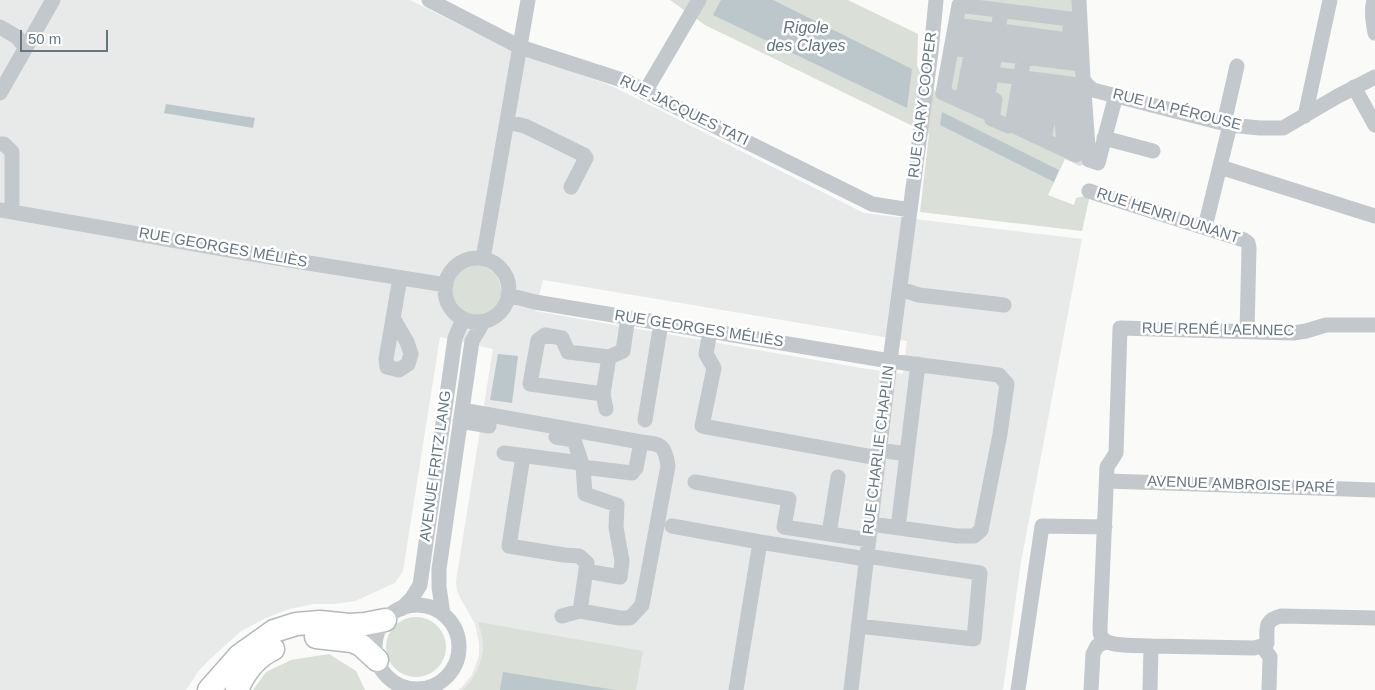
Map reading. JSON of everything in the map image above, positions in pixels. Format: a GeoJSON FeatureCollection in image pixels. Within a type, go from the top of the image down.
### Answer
{"type":"FeatureCollection","features":[{"type":"Feature","properties":{"kind":"highway"},"geometry":{"type":"LineString","coordinates":[[209,690],[238,656],[274,631],[296,624],[320,622],[349,625],[365,624],[393,614]]}},
{"type":"Feature","properties":{"kind":"highway"},"geometry":{"type":"LineString","coordinates":[[237,690],[242,679],[253,664],[268,652],[297,639],[316,637],[352,641],[361,645],[377,660]]}},
{"type":"Feature","properties":{"kind":"street"},"geometry":{"type":"LineString","coordinates":[[0,93],[53,0]]}},
{"type":"Feature","properties":{"kind":"street","name":"RUE JACQUES TATI"},"geometry":{"type":"LineString","coordinates":[[429,0],[520,47],[628,82],[872,204],[910,210]]}},
{"type":"Feature","properties":{"kind":"street"},"geometry":{"type":"LineString","coordinates":[[483,259],[528,0]]}},
{"type":"Feature","properties":{"kind":"street"},"geometry":{"type":"LineString","coordinates":[[645,92],[699,0]]}},
{"type":"Feature","properties":{"kind":"street","name":"RUE GARY COOPER"},"geometry":{"type":"LineString","coordinates":[[910,210],[936,0]]}},
{"type":"Feature","properties":{"kind":"street"},"geometry":{"type":"LineString","coordinates":[[1019,49],[963,102],[1019,49],[1078,0]]}},
{"type":"Feature","properties":{"kind":"street"},"geometry":{"type":"LineString","coordinates":[[1305,116],[1330,0]]}},
{"type":"Feature","properties":{"kind":"street"},"geometry":{"type":"LineString","coordinates":[[1374,0],[1372,6],[1375,33]]}},
{"type":"Feature","properties":{"kind":"street"},"geometry":{"type":"LineString","coordinates":[[0,27],[17,37],[25,47]]}},
{"type":"Feature","properties":{"kind":"street"},"geometry":{"type":"LineString","coordinates":[[1019,49],[1083,80],[1087,85],[1084,92],[1089,160],[1098,163],[1116,95]]}},
{"type":"Feature","properties":{"kind":"street"},"geometry":{"type":"LineString","coordinates":[[1019,49],[1036,135]]}},
{"type":"Feature","properties":{"kind":"street"},"geometry":{"type":"LineString","coordinates":[[1019,49],[1036,135]]}},
{"type":"Feature","properties":{"kind":"street"},"geometry":{"type":"LineString","coordinates":[[1019,49],[1061,114],[1036,135]]}},
{"type":"Feature","properties":{"kind":"street"},"geometry":{"type":"LineString","coordinates":[[1019,49],[1036,135]]}},
{"type":"Feature","properties":{"kind":"street"},"geometry":{"type":"LineString","coordinates":[[1205,227],[1220,167],[1238,66]]}},
{"type":"Feature","properties":{"kind":"street","name":"RUE LA PÉROUSE"},"geometry":{"type":"LineString","coordinates":[[1087,85],[1092,90],[1227,124],[1260,128],[1283,128],[1375,77]]}},
{"type":"Feature","properties":{"kind":"street"},"geometry":{"type":"LineString","coordinates":[[1354,87],[1375,124]]}},
{"type":"Feature","properties":{"kind":"street"},"geometry":{"type":"LineString","coordinates":[[507,122],[524,126],[584,155],[586,158],[571,188]]}},
{"type":"Feature","properties":{"kind":"street"},"geometry":{"type":"LineString","coordinates":[[1104,138],[1153,151]]}},
{"type":"Feature","properties":{"kind":"street"},"geometry":{"type":"LineString","coordinates":[[0,144],[4,144],[12,152],[6,211]]}},
{"type":"Feature","properties":{"kind":"street"},"geometry":{"type":"LineString","coordinates":[[1220,167],[1375,216]]}},
{"type":"Feature","properties":{"kind":"street","name":"RUE HENRI DUNANT"},"geometry":{"type":"LineString","coordinates":[[1089,191],[1205,227],[1248,243],[1247,332]]}},
{"type":"Feature","properties":{"kind":"street","name":"RUE CHARLIE CHAPLIN"},"geometry":{"type":"LineString","coordinates":[[851,690],[910,210]]}},
{"type":"Feature","properties":{"kind":"street","name":"RUE GEORGES MÉLIÈS"},"geometry":{"type":"LineString","coordinates":[[6,211],[446,285]]}},
{"type":"Feature","properties":{"kind":"street"},"geometry":{"type":"LineString","coordinates":[[483,259],[492,262],[506,276],[509,286],[508,296],[506,304],[492,318],[473,322],[462,318],[448,304],[445,295],[446,285],[449,275],[463,261],[483,259]]}},
{"type":"Feature","properties":{"kind":"street"},"geometry":{"type":"LineString","coordinates":[[393,318],[400,278]]}},
{"type":"Feature","properties":{"kind":"street"},"geometry":{"type":"LineString","coordinates":[[900,289],[919,295],[1004,305]]}},
{"type":"Feature","properties":{"kind":"street","name":"RUE GEORGES MÉLIÈS"},"geometry":{"type":"LineString","coordinates":[[508,296],[890,361],[998,375],[1007,384],[1000,434],[981,530],[974,536],[957,536],[898,528]]}},
{"type":"Feature","properties":{"kind":"street"},"geometry":{"type":"LineString","coordinates":[[603,394],[530,384],[538,340],[545,335],[562,338],[568,352],[609,357],[622,351],[628,317]]}},
{"type":"Feature","properties":{"kind":"street","name":"AVENUE FRITZ LANG"},"geometry":{"type":"LineString","coordinates":[[393,614],[412,598],[420,585],[455,338],[462,318]]}},
{"type":"Feature","properties":{"kind":"street","name":"AVENUE FRITZ LANG"},"geometry":{"type":"LineString","coordinates":[[443,614],[439,587],[439,569],[472,341],[484,321]]}},
{"type":"Feature","properties":{"kind":"street"},"geometry":{"type":"LineString","coordinates":[[645,420],[661,323]]}},
{"type":"Feature","properties":{"kind":"street","name":"RUE RENÉ LAENNEC"},"geometry":{"type":"LineString","coordinates":[[1107,481],[1107,466],[1116,453],[1120,328],[1293,333],[1326,325],[1375,325]]}},
{"type":"Feature","properties":{"kind":"street"},"geometry":{"type":"LineString","coordinates":[[710,331],[706,354],[714,368],[702,426],[879,454],[907,454]]}},
{"type":"Feature","properties":{"kind":"street"},"geometry":{"type":"LineString","coordinates":[[606,409],[603,394],[609,357]]}},
{"type":"Feature","properties":{"kind":"street"},"geometry":{"type":"LineString","coordinates":[[870,524],[898,528],[918,364]]}},
{"type":"Feature","properties":{"kind":"street"},"geometry":{"type":"LineString","coordinates":[[461,416],[653,443],[662,447],[667,454],[668,466],[642,605],[630,618],[580,611],[562,616]]}},
{"type":"Feature","properties":{"kind":"street"},"geometry":{"type":"LineString","coordinates":[[461,416],[574,440],[582,465],[584,494],[617,505],[616,527],[622,561],[620,577],[586,571]]}},
{"type":"Feature","properties":{"kind":"street"},"geometry":{"type":"LineString","coordinates":[[504,453],[632,473],[636,468],[641,442]]}},
{"type":"Feature","properties":{"kind":"street"},"geometry":{"type":"LineString","coordinates":[[523,456],[510,546],[579,556],[587,564],[580,611]]}},
{"type":"Feature","properties":{"kind":"street"},"geometry":{"type":"LineString","coordinates":[[829,534],[838,476]]}},
{"type":"Feature","properties":{"kind":"street"},"geometry":{"type":"LineString","coordinates":[[1107,481],[1100,628],[1101,637],[1106,642],[1151,646],[1254,648],[1267,643],[1267,626],[1269,621],[1281,616],[1375,618]]}},
{"type":"Feature","properties":{"kind":"street","name":"AVENUE AMBROISE PARÉ"},"geometry":{"type":"LineString","coordinates":[[1107,481],[1375,490]]}},
{"type":"Feature","properties":{"kind":"street"},"geometry":{"type":"LineString","coordinates":[[695,482],[789,498],[784,526],[869,540]]}},
{"type":"Feature","properties":{"kind":"street"},"geometry":{"type":"LineString","coordinates":[[672,526],[760,542],[980,573],[974,639],[858,626]]}},
{"type":"Feature","properties":{"kind":"street"},"geometry":{"type":"LineString","coordinates":[[1018,690],[1042,526],[1105,526]]}},
{"type":"Feature","properties":{"kind":"street"},"geometry":{"type":"LineString","coordinates":[[736,690],[760,542]]}},
{"type":"Feature","properties":{"kind":"street"},"geometry":{"type":"LineString","coordinates":[[416,606],[431,608],[443,614],[456,632],[459,647],[457,662],[450,674],[439,684],[426,689],[411,689],[391,684],[377,660],[375,647],[378,631],[393,614],[416,606]]}},
{"type":"Feature","properties":{"kind":"street"},"geometry":{"type":"LineString","coordinates":[[1091,690],[1092,654],[1097,646],[1106,642]]}},
{"type":"Feature","properties":{"kind":"street"},"geometry":{"type":"LineString","coordinates":[[1150,690],[1151,646]]}},
{"type":"Feature","properties":{"kind":"street"},"geometry":{"type":"LineString","coordinates":[[1262,646],[1270,657],[1269,690]]}},
{"type":"Feature","properties":{"kind":"shaded area"},"geometry":{"type":"Polygon","coordinates":[[[0,0],[410,0],[504,47],[612,86],[864,213],[1082,239],[1021,562],[1003,690],[458,690],[472,675],[479,656],[479,643],[475,624],[457,591],[456,581],[493,349],[440,337],[403,571],[395,583],[355,601],[335,604],[314,604],[289,609],[266,618],[241,631],[208,661],[186,690],[0,690],[0,0]],[[543,280],[535,311],[903,374],[907,341],[543,280]]]}},
{"type":"Feature","properties":{"kind":"shaded area"},"geometry":{"type":"Polygon","coordinates":[[[670,0],[848,0],[918,34],[917,66],[937,94],[954,0],[1073,0],[1083,164],[1080,166],[1065,159],[1048,195],[1074,205],[1076,198],[1090,195],[1082,231],[920,212],[929,134],[705,25],[670,0]]]}},
{"type":"Feature","properties":{"kind":"shaded area"},"geometry":{"type":"Polygon","coordinates":[[[470,265],[480,265],[494,272],[501,286],[501,296],[494,310],[480,317],[470,317],[460,313],[453,306],[449,296],[449,286],[453,276],[460,269],[470,265]]]}},
{"type":"Feature","properties":{"kind":"shaded area"},"geometry":{"type":"Polygon","coordinates":[[[410,617],[422,617],[433,622],[441,630],[446,641],[444,659],[433,672],[422,677],[410,677],[399,672],[391,664],[386,653],[386,641],[391,630],[399,622],[410,617]]]}},
{"type":"Feature","properties":{"kind":"shaded area"},"geometry":{"type":"Polygon","coordinates":[[[478,622],[643,651],[636,690],[462,690],[474,676],[482,657],[483,642],[478,622]]]}},
{"type":"Feature","properties":{"kind":"shaded area"},"geometry":{"type":"Polygon","coordinates":[[[329,654],[356,671],[365,690],[253,690],[266,672],[291,660],[329,654]]]}},
{"type":"Feature","properties":{"kind":"water","name":"Rigole des Clayes"},"geometry":{"type":"Polygon","coordinates":[[[721,0],[773,0],[912,69],[907,108],[713,15],[721,0]]]}},
{"type":"Feature","properties":{"kind":"water"},"geometry":{"type":"Polygon","coordinates":[[[166,104],[255,118],[253,128],[164,113],[166,104]]]}},
{"type":"Feature","properties":{"kind":"water"},"geometry":{"type":"Polygon","coordinates":[[[942,112],[1059,170],[1054,182],[940,125],[942,112]]]}},
{"type":"Feature","properties":{"kind":"water"},"geometry":{"type":"Polygon","coordinates":[[[498,354],[518,356],[512,403],[490,400],[498,354]]]}},
{"type":"Feature","properties":{"kind":"water"},"geometry":{"type":"Polygon","coordinates":[[[503,672],[615,690],[500,690],[503,672]]]}}]}
